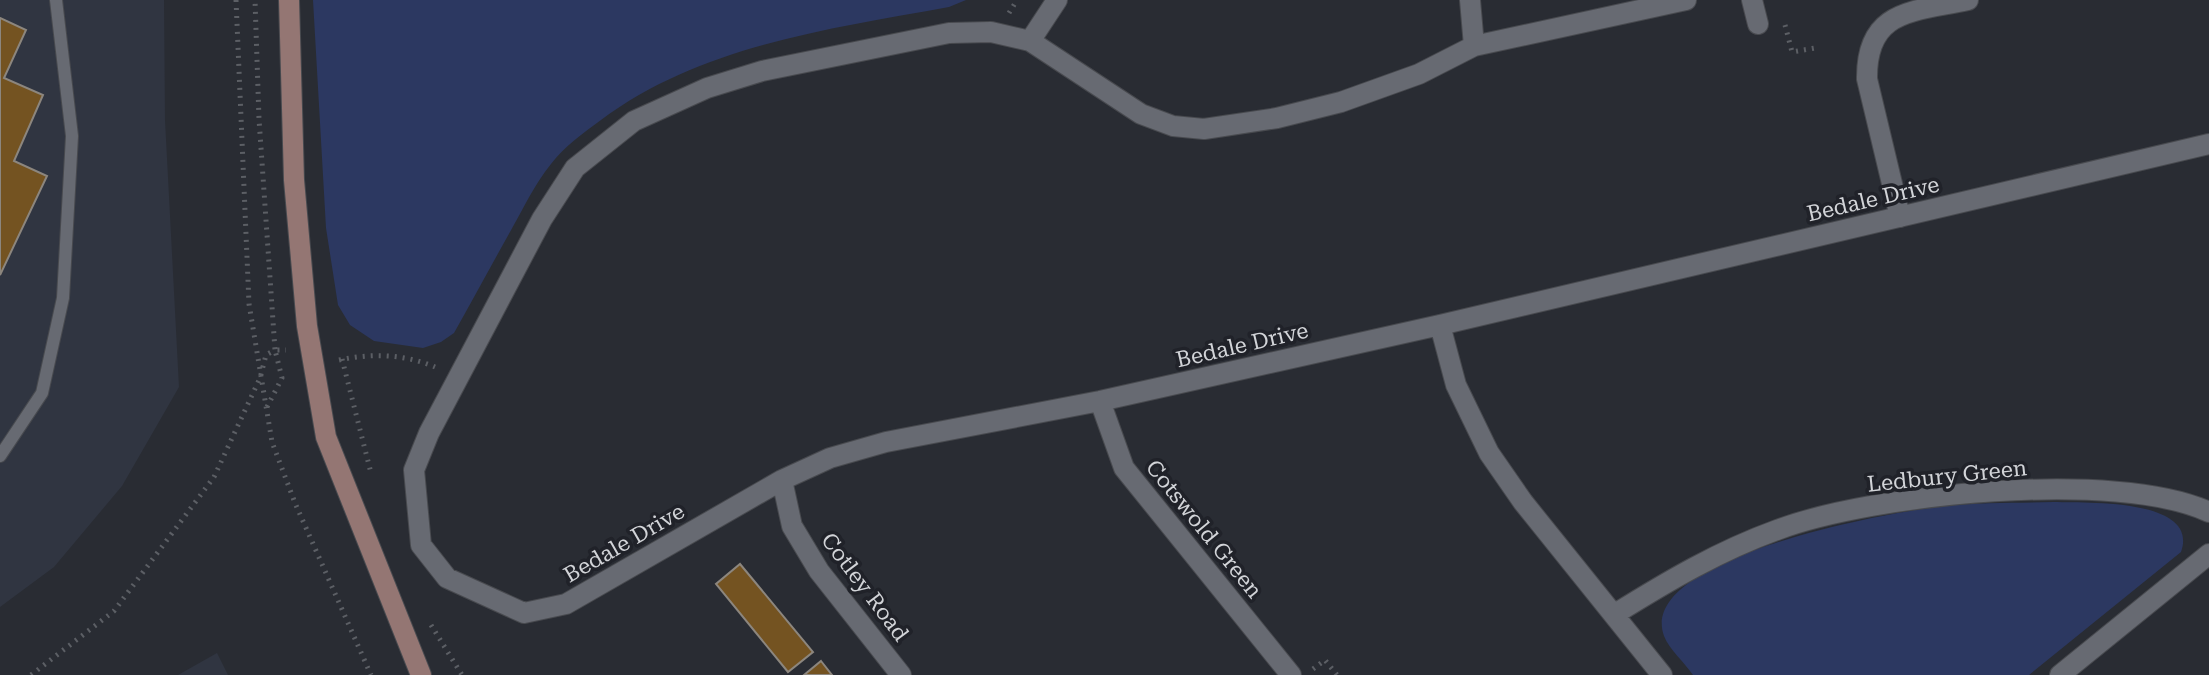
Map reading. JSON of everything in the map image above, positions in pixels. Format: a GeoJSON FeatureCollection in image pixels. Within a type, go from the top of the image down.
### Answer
{"type":"FeatureCollection","features":[{"type":"Feature","properties":{"kind":"street"},"geometry":{"type":"LineString","coordinates":[[289,0],[295,195],[307,326],[326,437],[421,675]]}},
{"type":"Feature","properties":{"kind":"street"},"geometry":{"type":"LineString","coordinates":[[1030,41],[1057,0]]}},
{"type":"Feature","properties":{"kind":"street"},"geometry":{"type":"LineString","coordinates":[[1470,0],[1474,46]]}},
{"type":"Feature","properties":{"kind":"street","name":"Bedale Drive"},"geometry":{"type":"LineString","coordinates":[[1686,0],[1474,46],[1419,74],[1341,102],[1277,118],[1204,129],[1173,126],[1141,114],[1030,41],[991,32],[949,33],[762,71],[707,88],[634,121],[575,168],[542,219],[429,433],[414,470],[421,545],[447,578],[524,613],[566,604],[782,480],[830,458],[886,442],[1100,401],[1440,325],[2209,144]]}},
{"type":"Feature","properties":{"kind":"street"},"geometry":{"type":"LineString","coordinates":[[1752,0],[1758,24]]}},
{"type":"Feature","properties":{"kind":"street"},"geometry":{"type":"LineString","coordinates":[[1900,217],[1867,79],[1871,42],[1883,26],[1901,15],[1968,0]]}},
{"type":"Feature","properties":{"kind":"street"},"geometry":{"type":"LineString","coordinates":[[1440,325],[1456,385],[1489,453],[1523,502],[1662,675]]}},
{"type":"Feature","properties":{"kind":"street","name":"Cotswold Green"},"geometry":{"type":"LineString","coordinates":[[1100,401],[1124,468],[1291,675]]}},
{"type":"Feature","properties":{"kind":"street","name":"Cotley Road"},"geometry":{"type":"LineString","coordinates":[[782,480],[792,526],[819,571],[901,675]]}},
{"type":"Feature","properties":{"kind":"street","name":"Ledbury Green"},"geometry":{"type":"LineString","coordinates":[[1615,614],[1692,566],[1779,529],[1859,509],[1924,498],[2024,491],[2124,490],[2196,506],[2209,512]]}},
{"type":"Feature","properties":{"kind":"street"},"geometry":{"type":"LineString","coordinates":[[2060,675],[2209,554]]}},
{"type":"Feature","properties":{"kind":"lane"},"geometry":{"type":"LineString","coordinates":[[0,456],[42,393],[63,298],[72,136],[56,0]]}},
{"type":"Feature","properties":{"kind":"path"},"geometry":{"type":"LineString","coordinates":[[236,0],[249,304],[272,442],[295,503],[371,675]]}},
{"type":"Feature","properties":{"kind":"path"},"geometry":{"type":"LineString","coordinates":[[31,675],[114,611],[214,477],[260,378],[266,355],[275,350],[259,119],[255,0]]}},
{"type":"Feature","properties":{"kind":"path"},"geometry":{"type":"LineString","coordinates":[[1782,13],[1792,52],[1815,48]]}},
{"type":"Feature","properties":{"kind":"path"},"geometry":{"type":"LineString","coordinates":[[372,478],[342,359],[376,354],[421,361],[458,377]]}},
{"type":"Feature","properties":{"kind":"path"},"geometry":{"type":"LineString","coordinates":[[267,407],[282,378]]}},
{"type":"Feature","properties":{"kind":"path"},"geometry":{"type":"LineString","coordinates":[[430,623],[462,675]]}},
{"type":"Feature","properties":{"kind":"path"},"geometry":{"type":"LineString","coordinates":[[1305,675],[1325,660],[1337,675]]}},
{"type":"Feature","properties":{"kind":"shaded area"},"geometry":{"type":"Polygon","coordinates":[[[0,0],[164,0],[165,120],[179,387],[122,486],[54,567],[0,607],[0,0]]]}},
{"type":"Feature","properties":{"kind":"shaded area"},"geometry":{"type":"Polygon","coordinates":[[[313,0],[966,0],[949,7],[858,23],[768,44],[681,74],[640,95],[587,130],[556,158],[534,189],[454,333],[441,342],[423,348],[374,341],[350,325],[338,305],[326,228],[313,0]]]}},
{"type":"Feature","properties":{"kind":"shaded area"},"geometry":{"type":"Polygon","coordinates":[[[2054,502],[2113,504],[2158,513],[2174,522],[2182,534],[2181,552],[2029,675],[1693,675],[1664,636],[1666,608],[1689,583],[1727,561],[1775,543],[1876,517],[1944,506],[2054,502]]]}},
{"type":"Feature","properties":{"kind":"shaded area"},"geometry":{"type":"Polygon","coordinates":[[[217,653],[228,675],[178,675],[217,653]]]}},
{"type":"Feature","properties":{"kind":"building"},"geometry":{"type":"Polygon","coordinates":[[[0,18],[26,30],[4,78],[43,95],[14,161],[47,176],[0,275],[0,18]]]}},
{"type":"Feature","properties":{"kind":"building"},"geometry":{"type":"Polygon","coordinates":[[[740,564],[813,652],[788,672],[716,584],[740,564]]]}},
{"type":"Feature","properties":{"kind":"building"},"geometry":{"type":"Polygon","coordinates":[[[821,661],[832,675],[804,675],[821,661]]]}}]}
